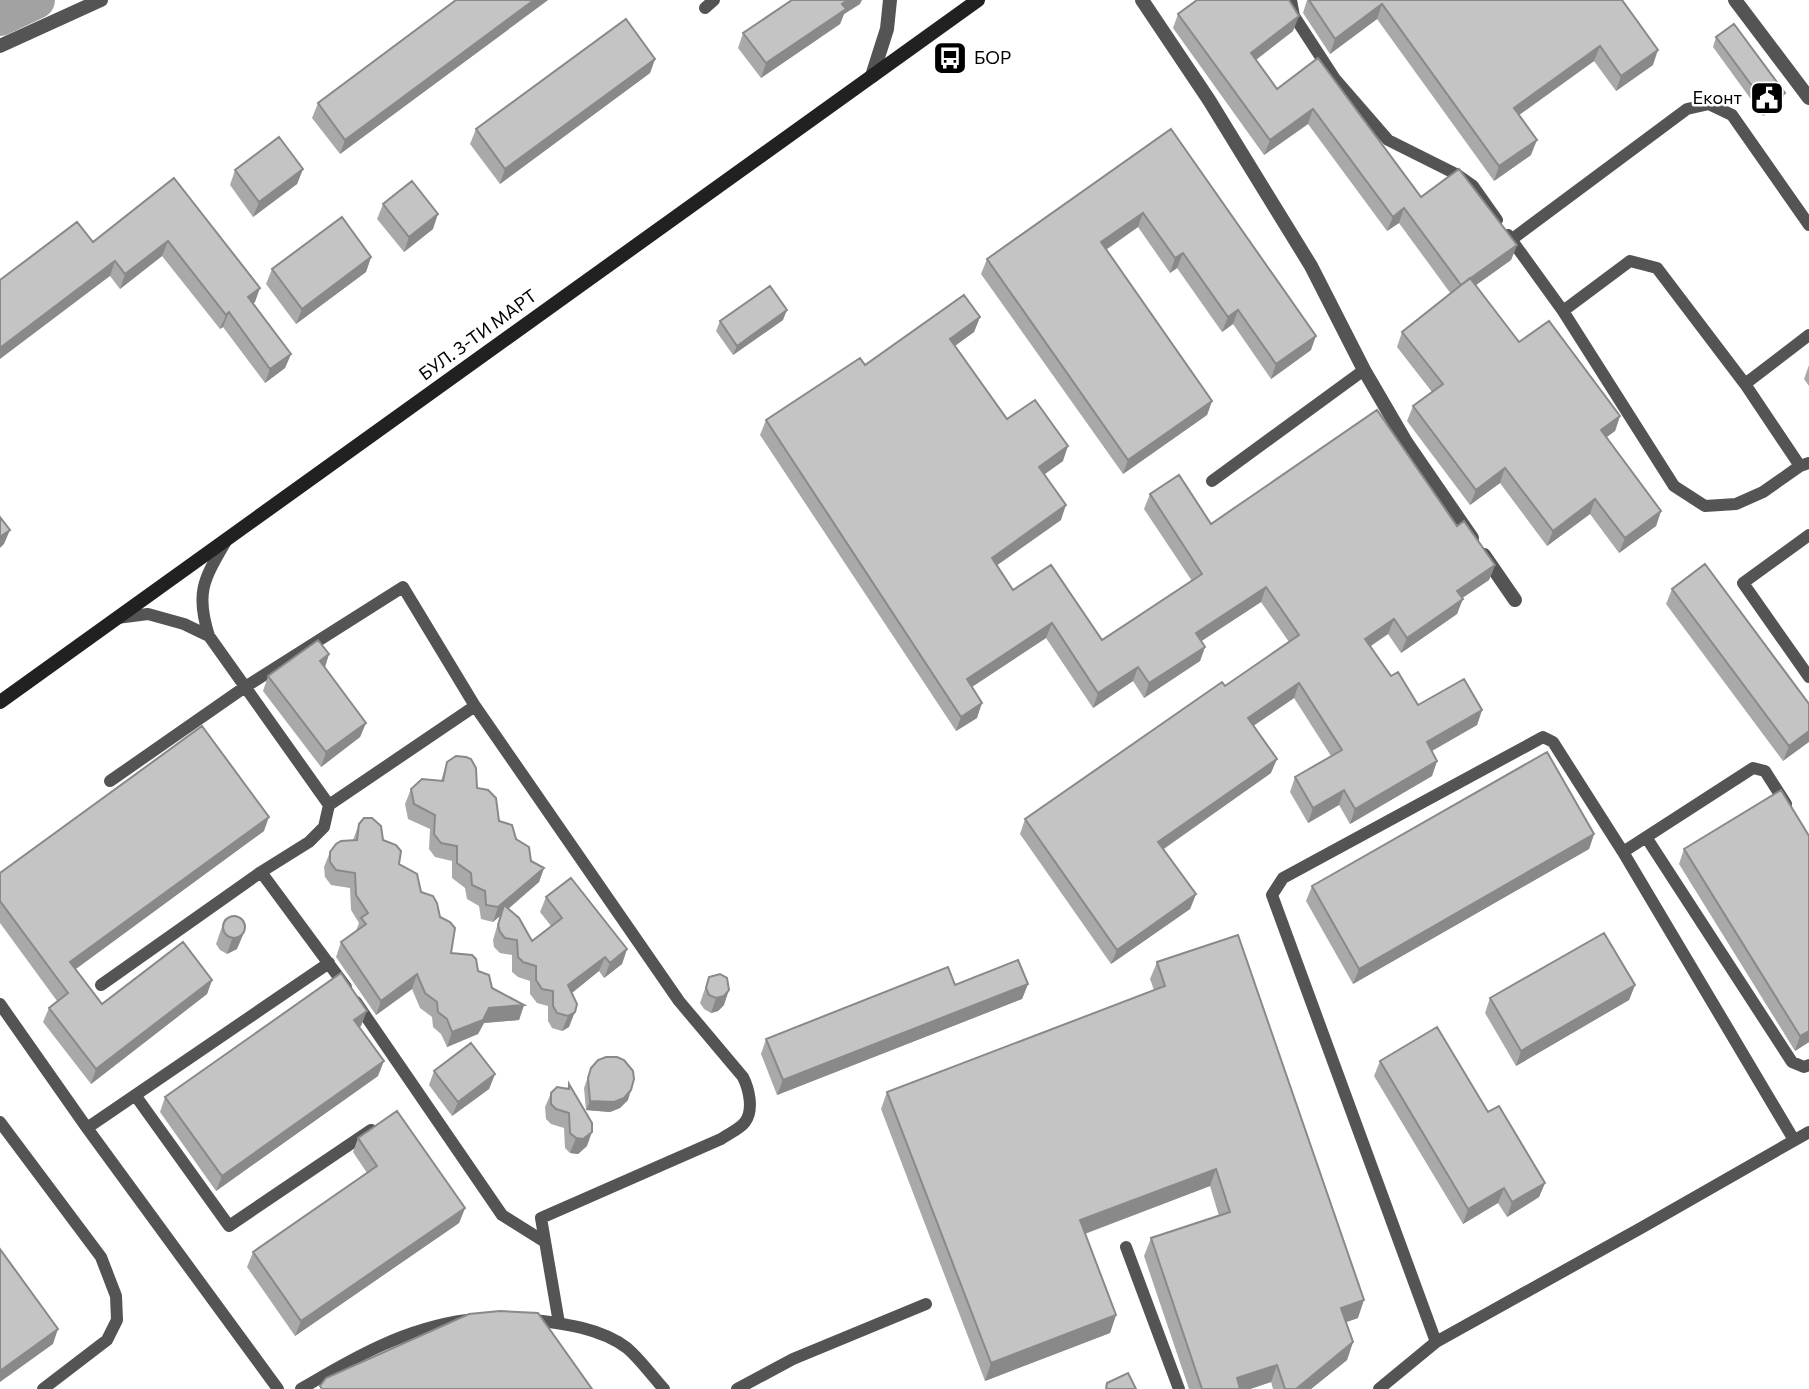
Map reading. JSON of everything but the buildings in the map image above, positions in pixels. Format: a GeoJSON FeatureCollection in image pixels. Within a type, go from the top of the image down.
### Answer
{"type":"FeatureCollection","features":[{"type":"Feature","properties":{"kind":"main road","name":"БУЛ. 3-ТИ МАРТ"},"geometry":{"type":"LineString","coordinates":[[0,702],[978,0]]}},
{"type":"Feature","properties":{"kind":"street"},"geometry":{"type":"LineString","coordinates":[[0,46],[101,0]]}},
{"type":"Feature","properties":{"kind":"street"},"geometry":{"type":"LineString","coordinates":[[872,76],[887,29],[890,0]]}},
{"type":"Feature","properties":{"kind":"street"},"geometry":{"type":"LineString","coordinates":[[1142,0],[1209,100],[1311,266],[1364,370],[1406,442],[1515,600]]}},
{"type":"Feature","properties":{"kind":"street"},"geometry":{"type":"LineString","coordinates":[[1735,0],[1809,98]]}},
{"type":"Feature","properties":{"kind":"lane"},"geometry":{"type":"LineString","coordinates":[[1291,0],[1294,16],[1335,79],[1388,140],[1446,168],[1473,186],[1563,311],[1674,486],[1705,506],[1736,504],[1763,492],[1804,464],[1657,268],[1630,261],[1563,311]]}},
{"type":"Feature","properties":{"kind":"lane"},"geometry":{"type":"LineString","coordinates":[[1511,240],[1687,109],[1709,104],[1732,116],[1809,225]]}},
{"type":"Feature","properties":{"kind":"lane"},"geometry":{"type":"LineString","coordinates":[[1745,384],[1809,335]]}},
{"type":"Feature","properties":{"kind":"lane"},"geometry":{"type":"LineString","coordinates":[[1212,481],[1364,370]]}},
{"type":"Feature","properties":{"kind":"lane"},"geometry":{"type":"LineString","coordinates":[[1809,535],[1743,583],[1809,677]]}},
{"type":"Feature","properties":{"kind":"lane"},"geometry":{"type":"LineString","coordinates":[[226,540],[206,574],[202,592],[202,614],[209,636],[329,805]]}},
{"type":"Feature","properties":{"kind":"lane"},"geometry":{"type":"LineString","coordinates":[[110,781],[245,687],[403,587],[475,706],[679,1001],[743,1077],[748,1088],[749,1107],[745,1121],[721,1139],[541,1218],[559,1323]]}},
{"type":"Feature","properties":{"kind":"lane"},"geometry":{"type":"LineString","coordinates":[[117,618],[148,614],[184,624],[209,636]]}},
{"type":"Feature","properties":{"kind":"lane"},"geometry":{"type":"LineString","coordinates":[[102,985],[261,872],[309,842],[324,827],[329,805],[475,706]]}},
{"type":"Feature","properties":{"kind":"lane"},"geometry":{"type":"LineString","coordinates":[[1436,1342],[1272,895],[1283,878],[1543,737],[1553,742],[1623,852],[1794,1140]]}},
{"type":"Feature","properties":{"kind":"lane"},"geometry":{"type":"LineString","coordinates":[[1623,852],[1753,768],[1765,771],[1794,817]]}},
{"type":"Feature","properties":{"kind":"lane"},"geometry":{"type":"LineString","coordinates":[[1646,837],[1792,1062],[1804,1068],[1809,1065]]}},
{"type":"Feature","properties":{"kind":"lane"},"geometry":{"type":"LineString","coordinates":[[261,872],[329,963],[502,1215],[545,1242]]}},
{"type":"Feature","properties":{"kind":"lane"},"geometry":{"type":"LineString","coordinates":[[87,1128],[329,963]]}},
{"type":"Feature","properties":{"kind":"lane"},"geometry":{"type":"LineString","coordinates":[[0,1004],[278,1389]]}},
{"type":"Feature","properties":{"kind":"lane"},"geometry":{"type":"LineString","coordinates":[[135,1095],[229,1226],[386,1119]]}},
{"type":"Feature","properties":{"kind":"lane"},"geometry":{"type":"LineString","coordinates":[[0,1122],[101,1257],[116,1296],[117,1320],[107,1340],[43,1389]]}},
{"type":"Feature","properties":{"kind":"lane"},"geometry":{"type":"LineString","coordinates":[[1379,1389],[1436,1342],[1809,1132]]}},
{"type":"Feature","properties":{"kind":"lane"},"geometry":{"type":"LineString","coordinates":[[1126,1247],[1179,1389]]}},
{"type":"Feature","properties":{"kind":"lane"},"geometry":{"type":"LineString","coordinates":[[737,1389],[793,1359],[926,1304]]}},
{"type":"Feature","properties":{"kind":"lane"},"geometry":{"type":"LineString","coordinates":[[518,1318],[591,1330],[626,1347],[663,1389]]}},
{"type":"Feature","properties":{"kind":"lane"},"geometry":{"type":"LineString","coordinates":[[301,1389],[376,1346],[425,1327],[477,1319]]}},
{"type":"Feature","properties":{"kind":"waterway"},"geometry":{"type":"LineString","coordinates":[[0,17],[36,0]]}},
{"type":"Feature","properties":{"kind":"place","name":"БОР"},"geometry":{"type":"Point","coordinates":[950,58]}},
{"type":"Feature","properties":{"kind":"place","name":"Еконт"},"geometry":{"type":"Point","coordinates":[1767,98]}}]}
